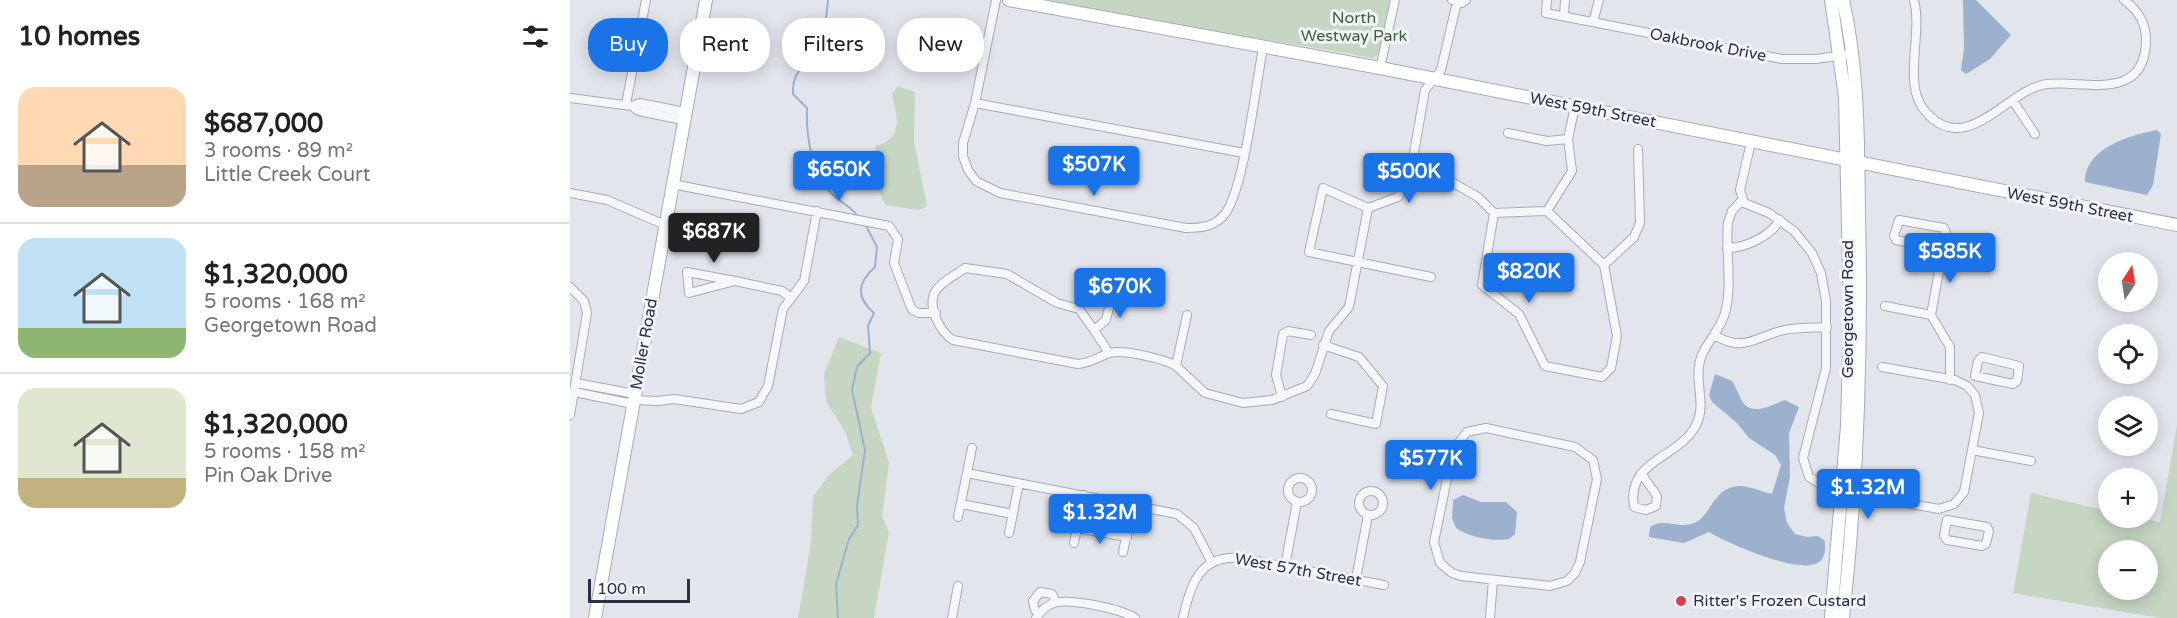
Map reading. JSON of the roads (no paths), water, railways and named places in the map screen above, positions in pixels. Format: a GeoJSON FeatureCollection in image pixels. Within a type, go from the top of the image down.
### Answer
{"type":"FeatureCollection","features":[{"type":"Feature","properties":{"kind":"street"},"geometry":{"type":"LineString","coordinates":[[629,105],[646,0]]}},
{"type":"Feature","properties":{"kind":"street","name":"Moller Road"},"geometry":{"type":"LineString","coordinates":[[595,618],[706,0]]}},
{"type":"Feature","properties":{"kind":"street"},"geometry":{"type":"LineString","coordinates":[[996,0],[975,103],[963,143],[963,156],[976,181],[1000,193],[1186,228],[1209,226],[1224,215],[1235,197],[1263,48]]}},
{"type":"Feature","properties":{"kind":"street","name":"West 59th Street"},"geometry":{"type":"LineString","coordinates":[[1009,0],[1575,106],[2177,225]]}},
{"type":"Feature","properties":{"kind":"street"},"geometry":{"type":"LineString","coordinates":[[1380,69],[1395,0]]}},
{"type":"Feature","properties":{"kind":"street"},"geometry":{"type":"LineString","coordinates":[[1547,0],[1545,12],[1564,16],[1565,0]]}},
{"type":"Feature","properties":{"kind":"street"},"geometry":{"type":"LineString","coordinates":[[1593,22],[1599,0]]}},
{"type":"Feature","properties":{"kind":"street","name":"Georgetown Road"},"geometry":{"type":"LineString","coordinates":[[1831,0],[1847,55]]}},
{"type":"Feature","properties":{"kind":"street","name":"Georgetown Road"},"geometry":{"type":"LineString","coordinates":[[1843,0],[1854,162],[1861,357],[1849,493],[1843,618]]}},
{"type":"Feature","properties":{"kind":"street"},"geometry":{"type":"LineString","coordinates":[[1914,0],[1918,32],[1913,85],[1917,100],[1926,113],[1938,122],[1950,126],[1969,126],[1986,119],[2042,85],[2104,86],[2120,82],[2130,75],[2143,57],[2146,38],[2139,14],[2124,0]]}},
{"type":"Feature","properties":{"kind":"street"},"geometry":{"type":"LineString","coordinates":[[1458,1],[1441,70],[1425,90],[1414,151],[1418,163],[1478,197],[1494,213],[1547,211],[1604,265],[1617,338],[1611,368],[1602,377],[1545,366],[1520,314],[1482,285],[1494,213]]}},
{"type":"Feature","properties":{"kind":"street","name":"Oakbrook Drive"},"geometry":{"type":"LineString","coordinates":[[1564,16],[1782,59],[1805,60],[1847,55]]}},
{"type":"Feature","properties":{"kind":"street"},"geometry":{"type":"LineString","coordinates":[[570,98],[629,105],[638,111],[684,116]]}},
{"type":"Feature","properties":{"kind":"street"},"geometry":{"type":"LineString","coordinates":[[2013,101],[2035,134]]}},
{"type":"Feature","properties":{"kind":"street"},"geometry":{"type":"LineString","coordinates":[[975,103],[1244,153]]}},
{"type":"Feature","properties":{"kind":"street"},"geometry":{"type":"LineString","coordinates":[[1547,211],[1572,172],[1568,139],[1575,106]]}},
{"type":"Feature","properties":{"kind":"street"},"geometry":{"type":"LineString","coordinates":[[1508,133],[1547,141],[1568,139]]}},
{"type":"Feature","properties":{"kind":"street"},"geometry":{"type":"LineString","coordinates":[[1751,142],[1740,190],[1743,200],[1780,220],[1799,236],[1815,259],[1825,288],[1827,327],[1824,380],[1803,458],[1806,471],[1813,482],[1822,487],[1932,509],[1945,508],[1957,502],[1964,492],[1979,410],[1975,394],[1967,386],[1950,380],[1882,367]]}},
{"type":"Feature","properties":{"kind":"street"},"geometry":{"type":"LineString","coordinates":[[1604,265],[1634,237],[1640,223],[1638,149]]}},
{"type":"Feature","properties":{"kind":"street"},"geometry":{"type":"LineString","coordinates":[[1418,163],[1398,197],[1368,208],[1323,188],[1310,253],[1431,277]]}},
{"type":"Feature","properties":{"kind":"street"},"geometry":{"type":"LineString","coordinates":[[672,184],[892,227],[898,239],[894,263],[912,310],[919,313],[936,313]]}},
{"type":"Feature","properties":{"kind":"street"},"geometry":{"type":"LineString","coordinates":[[570,193],[607,200],[665,225]]}},
{"type":"Feature","properties":{"kind":"street"},"geometry":{"type":"LineString","coordinates":[[1641,473],[1684,440],[1695,428],[1701,406],[1699,366],[1723,318],[1727,303],[1729,216],[1743,200]]}},
{"type":"Feature","properties":{"kind":"street"},"geometry":{"type":"LineString","coordinates":[[1109,353],[1077,308],[1057,303],[1007,274],[965,268],[937,289],[934,297],[941,330],[962,344],[1078,364],[1094,362],[1109,353],[1159,359],[1176,366],[1203,393],[1253,404],[1282,397],[1309,383],[1315,374],[1329,331],[1349,307],[1368,208]]}},
{"type":"Feature","properties":{"kind":"street"},"geometry":{"type":"LineString","coordinates":[[574,387],[634,399],[658,401],[674,399],[741,409],[754,406],[765,394],[783,309],[804,281],[817,211]]}},
{"type":"Feature","properties":{"kind":"street"},"geometry":{"type":"LineString","coordinates":[[1727,248],[1745,245],[1773,229],[1780,220]]}},
{"type":"Feature","properties":{"kind":"street"},"geometry":{"type":"LineString","coordinates":[[1943,249],[1896,240],[1894,236],[1897,221],[1944,228],[1946,233],[1931,315],[1950,347],[1950,380]]}},
{"type":"Feature","properties":{"kind":"street"},"geometry":{"type":"LineString","coordinates":[[735,281],[689,293],[687,272],[735,281],[782,291],[791,298]]}},
{"type":"Feature","properties":{"kind":"street"},"geometry":{"type":"LineString","coordinates":[[1094,330],[1106,320],[1115,284]]}},
{"type":"Feature","properties":{"kind":"street"},"geometry":{"type":"LineString","coordinates":[[570,287],[581,295],[587,314],[570,415]]}},
{"type":"Feature","properties":{"kind":"street"},"geometry":{"type":"LineString","coordinates":[[1885,306],[1931,315]]}},
{"type":"Feature","properties":{"kind":"street"},"geometry":{"type":"LineString","coordinates":[[1176,366],[1187,315]]}},
{"type":"Feature","properties":{"kind":"street"},"geometry":{"type":"LineString","coordinates":[[1714,335],[1728,343],[1738,345],[1790,329],[1827,327]]}},
{"type":"Feature","properties":{"kind":"street"},"geometry":{"type":"LineString","coordinates":[[1282,397],[1276,375],[1283,334],[1288,331],[1311,335]]}},
{"type":"Feature","properties":{"kind":"street"},"geometry":{"type":"LineString","coordinates":[[1323,345],[1359,357],[1383,386],[1376,424],[1331,414]]}},
{"type":"Feature","properties":{"kind":"street"},"geometry":{"type":"LineString","coordinates":[[1967,386],[1975,376],[1978,361],[1982,357],[2016,363],[2020,367],[2018,380],[2013,384],[1975,376]]}},
{"type":"Feature","properties":{"kind":"street"},"geometry":{"type":"LineString","coordinates":[[1479,428],[1578,448],[1594,463],[1596,483],[1580,562],[1571,578],[1556,585],[1493,580],[1452,573],[1440,563],[1435,552],[1435,539],[1452,453],[1462,436],[1479,428]]}},
{"type":"Feature","properties":{"kind":"street"},"geometry":{"type":"LineString","coordinates":[[958,517],[972,448]]}},
{"type":"Feature","properties":{"kind":"street"},"geometry":{"type":"LineString","coordinates":[[1972,450],[2031,461]]}},
{"type":"Feature","properties":{"kind":"street"},"geometry":{"type":"LineString","coordinates":[[966,473],[1133,504],[1172,512],[1184,517],[1194,528],[1212,562],[1201,570],[1193,581],[1184,618]]}},
{"type":"Feature","properties":{"kind":"street"},"geometry":{"type":"LineString","coordinates":[[1009,533],[1019,483]]}},
{"type":"Feature","properties":{"kind":"street","name":"Georgetown Road"},"geometry":{"type":"LineString","coordinates":[[1831,618],[1849,493]]}},
{"type":"Feature","properties":{"kind":"street"},"geometry":{"type":"LineString","coordinates":[[1074,543],[1084,495]]}},
{"type":"Feature","properties":{"kind":"street"},"geometry":{"type":"LineString","coordinates":[[1285,566],[1298,502]]}},
{"type":"Feature","properties":{"kind":"street"},"geometry":{"type":"LineString","coordinates":[[961,504],[1013,514]]}},
{"type":"Feature","properties":{"kind":"street"},"geometry":{"type":"LineString","coordinates":[[1124,552],[1133,504]]}},
{"type":"Feature","properties":{"kind":"street"},"geometry":{"type":"LineString","coordinates":[[1945,508],[1947,520],[1944,536],[1947,540],[1982,546],[1986,544],[1989,531],[1987,527],[1947,520]]}},
{"type":"Feature","properties":{"kind":"street"},"geometry":{"type":"LineString","coordinates":[[1356,579],[1368,515]]}},
{"type":"Feature","properties":{"kind":"street"},"geometry":{"type":"LineString","coordinates":[[1077,528],[1127,537]]}},
{"type":"Feature","properties":{"kind":"street","name":"West 57th Street"},"geometry":{"type":"LineString","coordinates":[[1212,562],[1233,557],[1384,585]]}},
{"type":"Feature","properties":{"kind":"street"},"geometry":{"type":"LineString","coordinates":[[1490,618],[1493,580]]}},
{"type":"Feature","properties":{"kind":"street"},"geometry":{"type":"LineString","coordinates":[[952,618],[957,586]]}},
{"type":"Feature","properties":{"kind":"street"},"geometry":{"type":"LineString","coordinates":[[1056,602],[1054,596],[1046,591],[1034,597],[1033,606],[1038,616],[1046,606],[1056,602],[1070,602],[1123,612],[1135,618]]}},
{"type":"Feature","properties":{"kind":"water"},"geometry":{"type":"Polygon","coordinates":[[[1963,0],[1976,0],[2011,35],[1990,59],[1966,74],[1961,70],[1964,49],[1963,0]]]}},
{"type":"Feature","properties":{"kind":"water"},"geometry":{"type":"Polygon","coordinates":[[[2157,130],[2161,134],[2153,185],[2147,195],[2085,182],[2092,160],[2101,152],[2134,135],[2157,130]]]}},
{"type":"Feature","properties":{"kind":"water"},"geometry":{"type":"Polygon","coordinates":[[[1715,374],[1732,381],[1745,405],[1750,408],[1767,407],[1785,400],[1799,407],[1789,433],[1790,477],[1784,508],[1787,523],[1795,534],[1807,537],[1818,536],[1825,541],[1824,555],[1819,562],[1797,565],[1781,562],[1747,550],[1709,532],[1684,543],[1649,537],[1650,527],[1655,524],[1685,525],[1698,521],[1717,497],[1730,488],[1744,486],[1772,494],[1781,465],[1775,455],[1749,438],[1737,423],[1712,402],[1709,395],[1715,374]]]}},
{"type":"Feature","properties":{"kind":"water"},"geometry":{"type":"Polygon","coordinates":[[[1463,495],[1481,502],[1506,502],[1517,512],[1515,534],[1509,539],[1489,539],[1468,534],[1456,528],[1452,518],[1453,500],[1463,495]]]}},
{"type":"Feature","properties":{"kind":"waterway"},"geometry":{"type":"LineString","coordinates":[[828,0],[821,38],[794,80],[793,94],[807,108],[811,152],[824,184],[856,214]]}},
{"type":"Feature","properties":{"kind":"waterway"},"geometry":{"type":"LineString","coordinates":[[838,618],[836,584],[849,539],[858,525],[857,506],[865,450],[852,390],[857,367],[870,353],[868,326],[874,313],[861,295],[862,284],[875,267],[877,247],[865,224]]}},
{"type":"Feature","properties":{"kind":"place","name":"Ritter's Frozen Custard"},"geometry":{"type":"Point","coordinates":[1681,601]}},
{"type":"Feature","properties":{"kind":"park label","name":"North Westway Park"},"geometry":{"type":"Point","coordinates":[1354,27]}}]}
